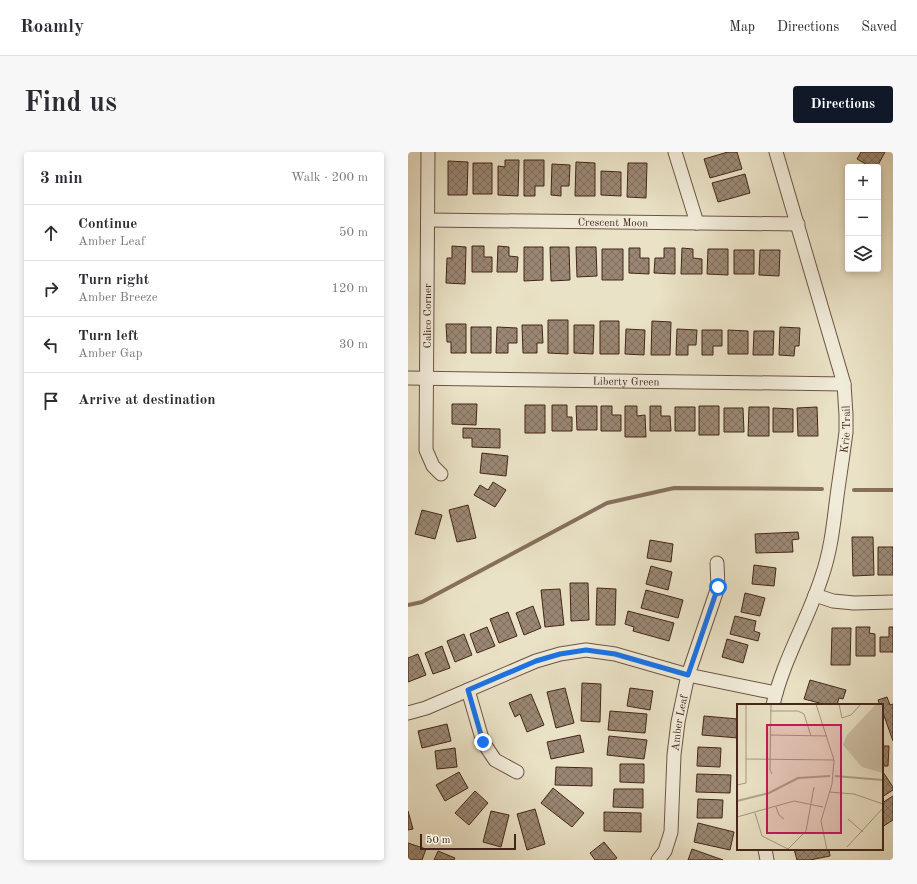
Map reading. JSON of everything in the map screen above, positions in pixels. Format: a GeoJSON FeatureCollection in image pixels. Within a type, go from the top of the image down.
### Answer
{"type":"FeatureCollection","features":[{"type":"Feature","properties":{"kind":"street","name":"Calico Corner"},"geometry":{"type":"LineString","coordinates":[[428,152],[426,450],[433,466],[441,474]]}},
{"type":"Feature","properties":{"kind":"street"},"geometry":{"type":"LineString","coordinates":[[675,152],[698,223]]}},
{"type":"Feature","properties":{"kind":"street","name":"Krie Trail"},"geometry":{"type":"LineString","coordinates":[[775,699],[786,665],[807,617],[822,575],[834,522],[846,432],[844,384],[776,152]]}},
{"type":"Feature","properties":{"kind":"street","name":"Crescent Moon"},"geometry":{"type":"LineString","coordinates":[[428,220],[798,224]]}},
{"type":"Feature","properties":{"kind":"street","name":"Liberty Green"},"geometry":{"type":"LineString","coordinates":[[408,378],[844,384]]}},
{"type":"Feature","properties":{"kind":"street","name":"Amber Leaf"},"geometry":{"type":"LineString","coordinates":[[658,860],[665,851],[671,832],[674,755],[677,728],[688,675],[718,587],[717,564]]}},
{"type":"Feature","properties":{"kind":"street"},"geometry":{"type":"LineString","coordinates":[[815,595],[833,601],[854,603],[893,602]]}},
{"type":"Feature","properties":{"kind":"street"},"geometry":{"type":"LineString","coordinates":[[408,713],[426,708],[536,661],[560,654],[586,650],[615,654],[775,699]]}},
{"type":"Feature","properties":{"kind":"street"},"geometry":{"type":"LineString","coordinates":[[468,690],[483,742],[495,760],[517,772]]}},
{"type":"Feature","properties":{"kind":"street"},"geometry":{"type":"LineString","coordinates":[[765,850],[767,860]]}},
{"type":"Feature","properties":{"kind":"building"},"geometry":{"type":"Polygon","coordinates":[[[728,152],[737,152],[742,169],[710,178],[704,159],[728,152]]]}},
{"type":"Feature","properties":{"kind":"building"},"geometry":{"type":"Polygon","coordinates":[[[861,152],[885,152],[879,164],[866,164],[857,159],[861,152]]]}},
{"type":"Feature","properties":{"kind":"building"},"geometry":{"type":"Polygon","coordinates":[[[505,160],[519,160],[518,196],[498,195],[498,166],[505,167],[505,160]]]}},
{"type":"Feature","properties":{"kind":"building"},"geometry":{"type":"Polygon","coordinates":[[[524,160],[544,160],[544,186],[535,186],[535,196],[524,196],[524,160]]]}},
{"type":"Feature","properties":{"kind":"building"},"geometry":{"type":"Polygon","coordinates":[[[448,161],[468,162],[467,195],[448,195],[448,161]]]}},
{"type":"Feature","properties":{"kind":"building"},"geometry":{"type":"Polygon","coordinates":[[[576,162],[595,163],[595,196],[575,196],[576,162]]]}},
{"type":"Feature","properties":{"kind":"building"},"geometry":{"type":"Polygon","coordinates":[[[473,163],[492,163],[492,194],[473,194],[473,163]]]}},
{"type":"Feature","properties":{"kind":"building"},"geometry":{"type":"Polygon","coordinates":[[[628,163],[647,163],[646,198],[627,197],[628,163]]]}},
{"type":"Feature","properties":{"kind":"building"},"geometry":{"type":"Polygon","coordinates":[[[552,164],[570,165],[569,186],[561,186],[561,196],[551,195],[552,164]]]}},
{"type":"Feature","properties":{"kind":"building"},"geometry":{"type":"Polygon","coordinates":[[[601,171],[621,172],[621,196],[601,195],[601,171]]]}},
{"type":"Feature","properties":{"kind":"building"},"geometry":{"type":"Polygon","coordinates":[[[745,174],[750,193],[718,202],[712,183],[745,174]]]}},
{"type":"Feature","properties":{"kind":"building"},"geometry":{"type":"Polygon","coordinates":[[[452,246],[466,247],[465,284],[446,283],[447,258],[452,258],[452,246]]]}},
{"type":"Feature","properties":{"kind":"building"},"geometry":{"type":"Polygon","coordinates":[[[472,246],[484,246],[484,257],[492,257],[492,272],[472,272],[472,246]]]}},
{"type":"Feature","properties":{"kind":"building"},"geometry":{"type":"Polygon","coordinates":[[[498,246],[509,247],[509,256],[518,257],[517,272],[497,272],[498,246]]]}},
{"type":"Feature","properties":{"kind":"building"},"geometry":{"type":"Polygon","coordinates":[[[524,247],[543,247],[543,280],[524,281],[524,247]]]}},
{"type":"Feature","properties":{"kind":"building"},"geometry":{"type":"Polygon","coordinates":[[[550,247],[569,247],[570,280],[551,281],[550,247]]]}},
{"type":"Feature","properties":{"kind":"building"},"geometry":{"type":"Polygon","coordinates":[[[576,247],[596,247],[597,276],[577,277],[576,247]]]}},
{"type":"Feature","properties":{"kind":"building"},"geometry":{"type":"Polygon","coordinates":[[[629,248],[640,248],[640,258],[649,258],[649,274],[629,273],[629,248]]]}},
{"type":"Feature","properties":{"kind":"building"},"geometry":{"type":"Polygon","coordinates":[[[664,248],[675,248],[675,274],[654,273],[655,258],[664,258],[664,248]]]}},
{"type":"Feature","properties":{"kind":"building"},"geometry":{"type":"Polygon","coordinates":[[[682,248],[693,249],[693,258],[702,259],[702,274],[681,274],[682,248]]]}},
{"type":"Feature","properties":{"kind":"building"},"geometry":{"type":"Polygon","coordinates":[[[602,249],[623,249],[623,280],[602,280],[602,249]]]}},
{"type":"Feature","properties":{"kind":"building"},"geometry":{"type":"Polygon","coordinates":[[[708,249],[728,249],[728,275],[707,274],[708,249]]]}},
{"type":"Feature","properties":{"kind":"building"},"geometry":{"type":"Polygon","coordinates":[[[734,250],[754,250],[754,274],[734,274],[734,250]]]}},
{"type":"Feature","properties":{"kind":"building"},"geometry":{"type":"Polygon","coordinates":[[[760,250],[780,250],[779,276],[759,275],[760,250]]]}},
{"type":"Feature","properties":{"kind":"building"},"geometry":{"type":"Polygon","coordinates":[[[548,320],[568,320],[568,354],[548,353],[548,320]]]}},
{"type":"Feature","properties":{"kind":"building"},"geometry":{"type":"Polygon","coordinates":[[[600,321],[619,321],[619,354],[600,354],[600,321]]]}},
{"type":"Feature","properties":{"kind":"building"},"geometry":{"type":"Polygon","coordinates":[[[652,321],[671,322],[670,355],[651,355],[652,321]]]}},
{"type":"Feature","properties":{"kind":"building"},"geometry":{"type":"Polygon","coordinates":[[[446,324],[466,324],[466,353],[451,353],[451,342],[447,342],[446,324]]]}},
{"type":"Feature","properties":{"kind":"building"},"geometry":{"type":"Polygon","coordinates":[[[522,325],[542,325],[543,343],[537,343],[537,353],[523,353],[522,325]]]}},
{"type":"Feature","properties":{"kind":"building"},"geometry":{"type":"Polygon","coordinates":[[[574,325],[594,325],[593,354],[574,353],[574,325]]]}},
{"type":"Feature","properties":{"kind":"building"},"geometry":{"type":"Polygon","coordinates":[[[471,327],[491,327],[491,353],[471,353],[471,327]]]}},
{"type":"Feature","properties":{"kind":"building"},"geometry":{"type":"Polygon","coordinates":[[[497,327],[517,328],[517,343],[508,343],[508,353],[496,353],[497,327]]]}},
{"type":"Feature","properties":{"kind":"building"},"geometry":{"type":"Polygon","coordinates":[[[780,327],[800,328],[799,346],[795,346],[794,356],[779,355],[780,327]]]}},
{"type":"Feature","properties":{"kind":"building"},"geometry":{"type":"Polygon","coordinates":[[[626,329],[645,330],[644,355],[625,354],[626,329]]]}},
{"type":"Feature","properties":{"kind":"building"},"geometry":{"type":"Polygon","coordinates":[[[677,329],[697,330],[696,345],[688,345],[688,355],[676,355],[677,329]]]}},
{"type":"Feature","properties":{"kind":"building"},"geometry":{"type":"Polygon","coordinates":[[[702,330],[722,330],[722,346],[713,346],[713,355],[702,355],[702,330]]]}},
{"type":"Feature","properties":{"kind":"building"},"geometry":{"type":"Polygon","coordinates":[[[728,330],[748,331],[748,354],[728,354],[728,330]]]}},
{"type":"Feature","properties":{"kind":"building"},"geometry":{"type":"Polygon","coordinates":[[[754,331],[774,331],[773,355],[753,355],[754,331]]]}},
{"type":"Feature","properties":{"kind":"building"},"geometry":{"type":"Polygon","coordinates":[[[452,404],[477,404],[476,425],[452,424],[452,404]]]}},
{"type":"Feature","properties":{"kind":"building"},"geometry":{"type":"Polygon","coordinates":[[[525,405],[545,405],[545,433],[525,433],[525,405]]]}},
{"type":"Feature","properties":{"kind":"building"},"geometry":{"type":"Polygon","coordinates":[[[552,405],[567,405],[567,417],[572,417],[572,431],[552,431],[552,405]]]}},
{"type":"Feature","properties":{"kind":"building"},"geometry":{"type":"Polygon","coordinates":[[[576,406],[597,406],[597,430],[577,430],[576,406]]]}},
{"type":"Feature","properties":{"kind":"building"},"geometry":{"type":"Polygon","coordinates":[[[601,406],[612,406],[612,415],[621,415],[621,431],[601,431],[601,406]]]}},
{"type":"Feature","properties":{"kind":"building"},"geometry":{"type":"Polygon","coordinates":[[[625,406],[637,406],[637,416],[645,415],[646,437],[625,437],[625,406]]]}},
{"type":"Feature","properties":{"kind":"building"},"geometry":{"type":"Polygon","coordinates":[[[650,406],[661,406],[661,416],[670,416],[671,431],[650,431],[650,406]]]}},
{"type":"Feature","properties":{"kind":"building"},"geometry":{"type":"Polygon","coordinates":[[[699,406],[719,406],[719,435],[699,435],[699,406]]]}},
{"type":"Feature","properties":{"kind":"building"},"geometry":{"type":"Polygon","coordinates":[[[675,407],[695,407],[695,431],[675,431],[675,407]]]}},
{"type":"Feature","properties":{"kind":"building"},"geometry":{"type":"Polygon","coordinates":[[[749,407],[769,407],[769,436],[748,436],[749,407]]]}},
{"type":"Feature","properties":{"kind":"building"},"geometry":{"type":"Polygon","coordinates":[[[817,407],[818,436],[798,436],[797,408],[817,407]]]}},
{"type":"Feature","properties":{"kind":"building"},"geometry":{"type":"Polygon","coordinates":[[[724,408],[743,408],[744,432],[724,432],[724,408]]]}},
{"type":"Feature","properties":{"kind":"building"},"geometry":{"type":"Polygon","coordinates":[[[773,408],[793,409],[793,432],[773,432],[773,408]]]}},
{"type":"Feature","properties":{"kind":"building"},"geometry":{"type":"Polygon","coordinates":[[[463,428],[500,429],[500,448],[472,447],[472,438],[463,438],[463,428]]]}},
{"type":"Feature","properties":{"kind":"building"},"geometry":{"type":"Polygon","coordinates":[[[482,453],[508,456],[506,476],[480,473],[482,453]]]}},
{"type":"Feature","properties":{"kind":"building"},"geometry":{"type":"Polygon","coordinates":[[[493,482],[506,490],[495,507],[474,495],[480,485],[488,490],[493,482]]]}},
{"type":"Feature","properties":{"kind":"building"},"geometry":{"type":"Polygon","coordinates":[[[468,505],[476,538],[457,542],[449,510],[468,505]]]}},
{"type":"Feature","properties":{"kind":"building"},"geometry":{"type":"Polygon","coordinates":[[[422,510],[442,515],[435,539],[415,534],[422,510]]]}},
{"type":"Feature","properties":{"kind":"building"},"geometry":{"type":"Polygon","coordinates":[[[798,532],[799,539],[792,540],[793,552],[756,553],[755,534],[798,532]]]}},
{"type":"Feature","properties":{"kind":"building"},"geometry":{"type":"Polygon","coordinates":[[[852,537],[873,537],[874,575],[853,576],[852,537]]]}},
{"type":"Feature","properties":{"kind":"building"},"geometry":{"type":"Polygon","coordinates":[[[650,540],[673,544],[671,562],[647,558],[650,540]]]}},
{"type":"Feature","properties":{"kind":"building"},"geometry":{"type":"Polygon","coordinates":[[[878,547],[893,547],[893,575],[878,575],[878,547]]]}},
{"type":"Feature","properties":{"kind":"building"},"geometry":{"type":"Polygon","coordinates":[[[754,565],[776,568],[774,586],[752,584],[754,565]]]}},
{"type":"Feature","properties":{"kind":"building"},"geometry":{"type":"Polygon","coordinates":[[[651,566],[672,572],[668,590],[646,584],[651,566]]]}},
{"type":"Feature","properties":{"kind":"building"},"geometry":{"type":"Polygon","coordinates":[[[570,583],[588,583],[589,620],[571,621],[570,583]]]}},
{"type":"Feature","properties":{"kind":"building"},"geometry":{"type":"Polygon","coordinates":[[[597,588],[616,589],[615,625],[596,625],[597,588]]]}},
{"type":"Feature","properties":{"kind":"building"},"geometry":{"type":"Polygon","coordinates":[[[560,589],[564,625],[545,627],[541,590],[560,589]]]}},
{"type":"Feature","properties":{"kind":"building"},"geometry":{"type":"Polygon","coordinates":[[[646,590],[683,600],[678,618],[641,608],[646,590]]]}},
{"type":"Feature","properties":{"kind":"building"},"geometry":{"type":"Polygon","coordinates":[[[745,593],[765,598],[760,616],[741,612],[745,593]]]}},
{"type":"Feature","properties":{"kind":"building"},"geometry":{"type":"Polygon","coordinates":[[[533,606],[541,628],[524,635],[516,613],[533,606]]]}},
{"type":"Feature","properties":{"kind":"building"},"geometry":{"type":"Polygon","coordinates":[[[628,611],[674,623],[669,641],[633,631],[634,627],[625,624],[628,611]]]}},
{"type":"Feature","properties":{"kind":"building"},"geometry":{"type":"Polygon","coordinates":[[[508,612],[517,636],[499,643],[490,619],[508,612]]]}},
{"type":"Feature","properties":{"kind":"building"},"geometry":{"type":"Polygon","coordinates":[[[735,616],[756,621],[754,631],[760,633],[758,641],[730,634],[735,616]]]}},
{"type":"Feature","properties":{"kind":"building"},"geometry":{"type":"Polygon","coordinates":[[[487,627],[495,646],[477,653],[470,634],[487,627]]]}},
{"type":"Feature","properties":{"kind":"building"},"geometry":{"type":"Polygon","coordinates":[[[856,627],[870,627],[869,633],[875,634],[875,656],[856,656],[856,627]]]}},
{"type":"Feature","properties":{"kind":"building"},"geometry":{"type":"Polygon","coordinates":[[[889,627],[893,627],[893,652],[880,652],[880,637],[889,637],[889,627]]]}},
{"type":"Feature","properties":{"kind":"building"},"geometry":{"type":"Polygon","coordinates":[[[832,628],[851,628],[850,665],[831,665],[832,628]]]}},
{"type":"Feature","properties":{"kind":"building"},"geometry":{"type":"Polygon","coordinates":[[[464,634],[472,655],[455,662],[447,641],[464,634]]]}},
{"type":"Feature","properties":{"kind":"building"},"geometry":{"type":"Polygon","coordinates":[[[727,639],[748,645],[743,663],[722,657],[727,639]]]}},
{"type":"Feature","properties":{"kind":"building"},"geometry":{"type":"Polygon","coordinates":[[[442,646],[450,668],[433,674],[425,653],[442,646]]]}},
{"type":"Feature","properties":{"kind":"building"},"geometry":{"type":"Polygon","coordinates":[[[418,654],[426,675],[408,682],[408,658],[418,654]]]}},
{"type":"Feature","properties":{"kind":"building"},"geometry":{"type":"Polygon","coordinates":[[[810,680],[846,690],[843,699],[839,698],[837,704],[823,704],[804,699],[810,680]]]}},
{"type":"Feature","properties":{"kind":"building"},"geometry":{"type":"Polygon","coordinates":[[[582,683],[601,684],[600,722],[581,721],[582,683]]]}},
{"type":"Feature","properties":{"kind":"building"},"geometry":{"type":"Polygon","coordinates":[[[565,688],[574,723],[556,728],[547,692],[565,688]]]}},
{"type":"Feature","properties":{"kind":"building"},"geometry":{"type":"Polygon","coordinates":[[[630,688],[653,691],[650,710],[627,706],[630,688]]]}},
{"type":"Feature","properties":{"kind":"building"},"geometry":{"type":"Polygon","coordinates":[[[531,694],[544,725],[527,732],[520,714],[515,717],[509,703],[531,694]]]}},
{"type":"Feature","properties":{"kind":"building"},"geometry":{"type":"Polygon","coordinates":[[[887,697],[890,705],[893,704],[893,741],[883,713],[883,704],[880,704],[878,700],[887,697]]]}},
{"type":"Feature","properties":{"kind":"building"},"geometry":{"type":"Polygon","coordinates":[[[610,711],[647,714],[645,733],[608,730],[610,711]]]}},
{"type":"Feature","properties":{"kind":"building"},"geometry":{"type":"Polygon","coordinates":[[[704,716],[737,719],[737,738],[702,735],[704,716]]]}},
{"type":"Feature","properties":{"kind":"building"},"geometry":{"type":"Polygon","coordinates":[[[447,724],[451,741],[422,748],[418,731],[447,724]]]}},
{"type":"Feature","properties":{"kind":"building"},"geometry":{"type":"Polygon","coordinates":[[[580,735],[584,752],[551,759],[547,742],[580,735]]]}},
{"type":"Feature","properties":{"kind":"building"},"geometry":{"type":"Polygon","coordinates":[[[609,736],[647,740],[644,759],[607,755],[609,736]]]}},
{"type":"Feature","properties":{"kind":"building"},"geometry":{"type":"Polygon","coordinates":[[[883,746],[889,746],[888,766],[883,766],[883,746]]]}},
{"type":"Feature","properties":{"kind":"building"},"geometry":{"type":"Polygon","coordinates":[[[698,747],[721,748],[720,767],[697,766],[698,747]]]}},
{"type":"Feature","properties":{"kind":"building"},"geometry":{"type":"Polygon","coordinates":[[[455,748],[457,767],[437,769],[435,751],[455,748]]]}},
{"type":"Feature","properties":{"kind":"building"},"geometry":{"type":"Polygon","coordinates":[[[620,764],[644,764],[644,783],[620,782],[620,764]]]}},
{"type":"Feature","properties":{"kind":"building"},"geometry":{"type":"Polygon","coordinates":[[[556,767],[592,768],[592,786],[555,785],[556,767]]]}},
{"type":"Feature","properties":{"kind":"building"},"geometry":{"type":"Polygon","coordinates":[[[459,772],[468,788],[445,801],[436,785],[459,772]]]}},
{"type":"Feature","properties":{"kind":"building"},"geometry":{"type":"Polygon","coordinates":[[[883,772],[893,787],[893,790],[883,796],[883,772]]]}},
{"type":"Feature","properties":{"kind":"building"},"geometry":{"type":"Polygon","coordinates":[[[697,774],[731,775],[730,793],[696,792],[697,774]]]}},
{"type":"Feature","properties":{"kind":"building"},"geometry":{"type":"Polygon","coordinates":[[[553,788],[584,813],[572,827],[541,803],[553,788]]]}},
{"type":"Feature","properties":{"kind":"building"},"geometry":{"type":"Polygon","coordinates":[[[614,789],[643,789],[643,808],[613,807],[614,789]]]}},
{"type":"Feature","properties":{"kind":"building"},"geometry":{"type":"Polygon","coordinates":[[[475,791],[488,803],[469,825],[455,813],[475,791]]]}},
{"type":"Feature","properties":{"kind":"building"},"geometry":{"type":"Polygon","coordinates":[[[893,796],[893,820],[883,826],[883,802],[893,796]]]}},
{"type":"Feature","properties":{"kind":"building"},"geometry":{"type":"Polygon","coordinates":[[[698,799],[723,800],[722,818],[697,818],[698,799]]]}},
{"type":"Feature","properties":{"kind":"building"},"geometry":{"type":"Polygon","coordinates":[[[535,809],[545,844],[527,850],[517,814],[535,809]]]}},
{"type":"Feature","properties":{"kind":"building"},"geometry":{"type":"Polygon","coordinates":[[[408,811],[413,829],[408,830],[408,811]]]}},
{"type":"Feature","properties":{"kind":"building"},"geometry":{"type":"Polygon","coordinates":[[[491,811],[509,815],[501,847],[483,842],[491,811]]]}},
{"type":"Feature","properties":{"kind":"building"},"geometry":{"type":"Polygon","coordinates":[[[604,812],[641,813],[641,832],[604,831],[604,812]]]}},
{"type":"Feature","properties":{"kind":"building"},"geometry":{"type":"Polygon","coordinates":[[[698,823],[734,832],[730,850],[694,842],[698,823]]]}},
{"type":"Feature","properties":{"kind":"building"},"geometry":{"type":"Polygon","coordinates":[[[604,842],[617,858],[614,860],[595,860],[590,853],[604,842]]]}},
{"type":"Feature","properties":{"kind":"building"},"geometry":{"type":"Polygon","coordinates":[[[408,843],[426,849],[422,860],[408,860],[408,843]]]}},
{"type":"Feature","properties":{"kind":"building"},"geometry":{"type":"Polygon","coordinates":[[[692,849],[723,860],[688,860],[692,849]]]}},
{"type":"Feature","properties":{"kind":"building"},"geometry":{"type":"Polygon","coordinates":[[[794,850],[829,850],[830,856],[810,860],[797,860],[794,850]]]}},
{"type":"Feature","properties":{"kind":"building"},"geometry":{"type":"Polygon","coordinates":[[[438,851],[455,858],[454,860],[434,860],[438,851]]]}},
{"type":"Feature","properties":{"kind":"waterway"},"geometry":{"type":"LineString","coordinates":[[408,605],[422,602],[607,503],[674,488],[822,489]]}},
{"type":"Feature","properties":{"kind":"waterway"},"geometry":{"type":"LineString","coordinates":[[854,490],[893,490]]}},
{"type":"Feature","properties":{"kind":"route"},"geometry":{"type":"LineString","coordinates":[[483,742],[468,690],[536,661],[560,654],[586,650],[615,654],[688,675],[718,587]]}}]}
